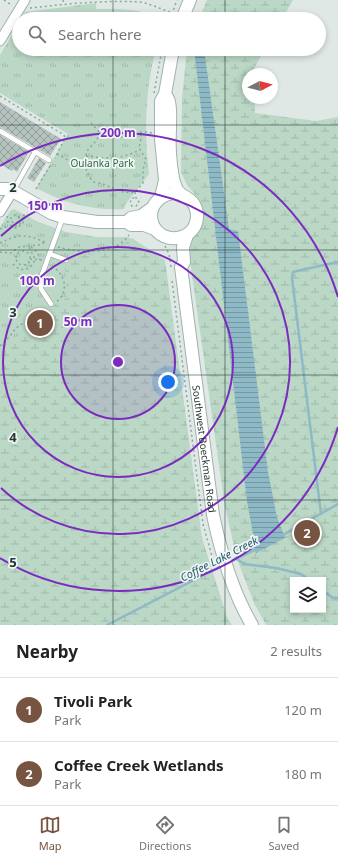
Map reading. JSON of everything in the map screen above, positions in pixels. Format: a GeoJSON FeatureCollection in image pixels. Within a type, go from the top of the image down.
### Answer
{"type":"FeatureCollection","features":[{"type":"Feature","properties":{"kind":"main road"},"geometry":{"type":"LineString","coordinates":[[181,12],[190,0]]}},
{"type":"Feature","properties":{"kind":"main road","name":"Southwest Boeckman Road"},"geometry":{"type":"LineString","coordinates":[[152,208],[161,197],[165,180],[161,139],[161,101],[165,94],[172,56]]}},
{"type":"Feature","properties":{"kind":"main road","name":"Southwest Boeckman Road"},"geometry":{"type":"LineString","coordinates":[[165,94],[169,102],[173,179],[181,194],[188,197],[192,202],[197,215],[194,228],[187,235],[183,248],[184,262],[181,267],[205,496],[213,515],[224,560],[235,589],[252,625]]}},
{"type":"Feature","properties":{"kind":"main road"},"geometry":{"type":"LineString","coordinates":[[0,178],[3,180],[7,190],[51,213],[63,217],[128,227],[131,225],[144,226],[155,229]]}},
{"type":"Feature","properties":{"kind":"main road"},"geometry":{"type":"LineString","coordinates":[[161,197],[172,193],[181,194]]}},
{"type":"Feature","properties":{"kind":"main road"},"geometry":{"type":"LineString","coordinates":[[128,227],[131,218],[141,216],[152,208]]}},
{"type":"Feature","properties":{"kind":"main road"},"geometry":{"type":"LineString","coordinates":[[152,208],[151,217],[155,229],[159,234],[167,238],[176,239],[187,235]]}},
{"type":"Feature","properties":{"kind":"main road","name":"Southwest Boeckman Road"},"geometry":{"type":"LineString","coordinates":[[167,238],[173,248],[176,262],[181,267]]}},
{"type":"Feature","properties":{"kind":"street"},"geometry":{"type":"LineString","coordinates":[[0,41],[12,24]]}},
{"type":"Feature","properties":{"kind":"street"},"geometry":{"type":"LineString","coordinates":[[4,213],[7,190]]}},
{"type":"Feature","properties":{"kind":"lane"},"geometry":{"type":"LineString","coordinates":[[0,132],[49,160]]}},
{"type":"Feature","properties":{"kind":"lane"},"geometry":{"type":"LineString","coordinates":[[7,190],[35,152]]}},
{"type":"Feature","properties":{"kind":"lane"},"geometry":{"type":"LineString","coordinates":[[51,304],[41,290],[40,285],[63,217]]}},
{"type":"Feature","properties":{"kind":"lane"},"geometry":{"type":"LineString","coordinates":[[50,254],[66,260]]}},
{"type":"Feature","properties":{"kind":"path"},"geometry":{"type":"LineString","coordinates":[[4,0],[10,4]]}},
{"type":"Feature","properties":{"kind":"path"},"geometry":{"type":"LineString","coordinates":[[63,0],[64,4]]}},
{"type":"Feature","properties":{"kind":"path"},"geometry":{"type":"LineString","coordinates":[[26,4],[64,4],[126,0],[146,4],[170,12]]}},
{"type":"Feature","properties":{"kind":"path"},"geometry":{"type":"LineString","coordinates":[[177,0],[179,12]]}},
{"type":"Feature","properties":{"kind":"path"},"geometry":{"type":"LineString","coordinates":[[0,96],[64,134],[65,138],[57,154],[36,189]]}},
{"type":"Feature","properties":{"kind":"path"},"geometry":{"type":"LineString","coordinates":[[91,123],[100,133],[113,138],[141,132],[153,133]]}},
{"type":"Feature","properties":{"kind":"path"},"geometry":{"type":"LineString","coordinates":[[100,133],[96,141],[87,151],[86,166],[89,176],[94,182],[103,183],[120,192],[135,192],[142,185],[144,180],[142,170],[146,159],[140,150],[139,145],[141,132]]}},
{"type":"Feature","properties":{"kind":"path"},"geometry":{"type":"LineString","coordinates":[[86,156],[112,159],[127,156],[140,150]]}},
{"type":"Feature","properties":{"kind":"path"},"geometry":{"type":"LineString","coordinates":[[57,154],[74,164],[86,166]]}},
{"type":"Feature","properties":{"kind":"path"},"geometry":{"type":"LineString","coordinates":[[135,192],[139,203],[136,206],[132,206],[130,200],[132,198],[136,198]]}},
{"type":"Feature","properties":{"kind":"path"},"geometry":{"type":"LineString","coordinates":[[4,213],[7,221],[13,227],[19,226],[23,216]]}},
{"type":"Feature","properties":{"kind":"path"},"geometry":{"type":"LineString","coordinates":[[10,225],[12,222],[12,216],[15,215],[18,217],[28,214]]}},
{"type":"Feature","properties":{"kind":"path"},"geometry":{"type":"LineString","coordinates":[[0,228],[17,228],[21,226],[24,223],[23,216]]}},
{"type":"Feature","properties":{"kind":"path"},"geometry":{"type":"LineString","coordinates":[[12,222],[17,222],[18,217]]}},
{"type":"Feature","properties":{"kind":"path"},"geometry":{"type":"LineString","coordinates":[[0,243],[23,235],[33,237],[53,245],[90,253],[118,244],[126,239],[128,227]]}},
{"type":"Feature","properties":{"kind":"path"},"geometry":{"type":"LineString","coordinates":[[29,247],[46,242]]}},
{"type":"Feature","properties":{"kind":"path"},"geometry":{"type":"LineString","coordinates":[[25,251],[26,246]]}},
{"type":"Feature","properties":{"kind":"path"},"geometry":{"type":"LineString","coordinates":[[0,252],[11,253],[26,246],[36,251],[40,260]]}},
{"type":"Feature","properties":{"kind":"path"},"geometry":{"type":"LineString","coordinates":[[13,264],[21,270],[30,268],[35,259],[29,247]]}},
{"type":"Feature","properties":{"kind":"path"},"geometry":{"type":"LineString","coordinates":[[25,251],[28,253],[30,259],[26,265],[21,265],[15,258],[20,252],[25,251]]}},
{"type":"Feature","properties":{"kind":"path"},"geometry":{"type":"LineString","coordinates":[[172,284],[205,496]]}},
{"type":"Feature","properties":{"kind":"green space"},"geometry":{"type":"Polygon","coordinates":[[[207,0],[293,0],[286,12],[202,12],[207,0]]]}},
{"type":"Feature","properties":{"kind":"green space"},"geometry":{"type":"Polygon","coordinates":[[[96,3],[96,9],[121,9],[142,12],[25,12],[96,3]]]}},
{"type":"Feature","properties":{"kind":"green space","name":"Oulanka Park"},"geometry":{"type":"Polygon","coordinates":[[[12,35],[12,56],[154,56],[146,112],[146,143],[149,174],[125,205],[124,209],[101,209],[78,205],[57,198],[36,188],[68,134],[0,93],[0,55],[12,35]]]}},
{"type":"Feature","properties":{"kind":"green space"},"geometry":{"type":"Polygon","coordinates":[[[186,56],[261,56],[254,68],[242,68],[242,104],[254,104],[255,113],[316,121],[338,117],[338,625],[266,625],[254,603],[237,559],[225,507],[189,254],[190,242],[198,231],[202,208],[198,198],[187,185],[181,172],[182,99],[186,56]]]}},
{"type":"Feature","properties":{"kind":"green space"},"geometry":{"type":"Polygon","coordinates":[[[14,209],[36,221],[66,232],[97,237],[128,237],[158,260],[0,376],[0,227],[10,211],[14,209]]]}},
{"type":"Feature","properties":{"kind":"green space"},"geometry":{"type":"Polygon","coordinates":[[[132,238],[165,260],[202,538],[227,617],[232,625],[0,625],[0,350],[67,297],[65,266],[70,253],[97,255],[122,246],[132,238]]]}},
{"type":"Feature","properties":{"kind":"water"},"geometry":{"type":"Polygon","coordinates":[[[195,56],[205,56],[229,229],[238,231],[268,472],[277,517],[285,538],[256,553],[254,550],[254,539],[247,501],[195,56]]]}},
{"type":"Feature","properties":{"kind":"building"},"geometry":{"type":"Polygon","coordinates":[[[0,102],[61,139],[50,156],[0,127],[0,102]]]}},
{"type":"Feature","properties":{"kind":"building"},"geometry":{"type":"Polygon","coordinates":[[[0,135],[29,152],[17,172],[13,169],[12,171],[0,164],[0,135]]]}},
{"type":"Feature","properties":{"kind":"building"},"geometry":{"type":"Polygon","coordinates":[[[39,158],[46,163],[34,182],[27,178],[39,158]]]}},
{"type":"Feature","properties":{"kind":"waterway"},"geometry":{"type":"LineString","coordinates":[[321,514],[292,278],[293,272],[338,262]]}},
{"type":"Feature","properties":{"kind":"waterway","name":"Coffee Lake Creek"},"geometry":{"type":"LineString","coordinates":[[281,536],[338,504]]}},
{"type":"Feature","properties":{"kind":"waterway","name":"Coffee Lake Creek"},"geometry":{"type":"LineString","coordinates":[[229,562],[257,549]]}},
{"type":"Feature","properties":{"kind":"waterway"},"geometry":{"type":"LineString","coordinates":[[237,559],[244,564],[276,568],[301,574],[305,577]]}},
{"type":"Feature","properties":{"kind":"waterway","name":"Coffee Lake Creek"},"geometry":{"type":"LineString","coordinates":[[107,625],[223,565]]}},
{"type":"Feature","properties":{"kind":"waterway"},"geometry":{"type":"LineString","coordinates":[[326,593],[333,598],[338,598]]}},
{"type":"Feature","properties":{"kind":"place","name":"Tivoli Park"},"geometry":{"type":"Point","coordinates":[40,323]}},
{"type":"Feature","properties":{"kind":"place","name":"Coffee Creek Wetlands"},"geometry":{"type":"Point","coordinates":[307,533]}}]}
